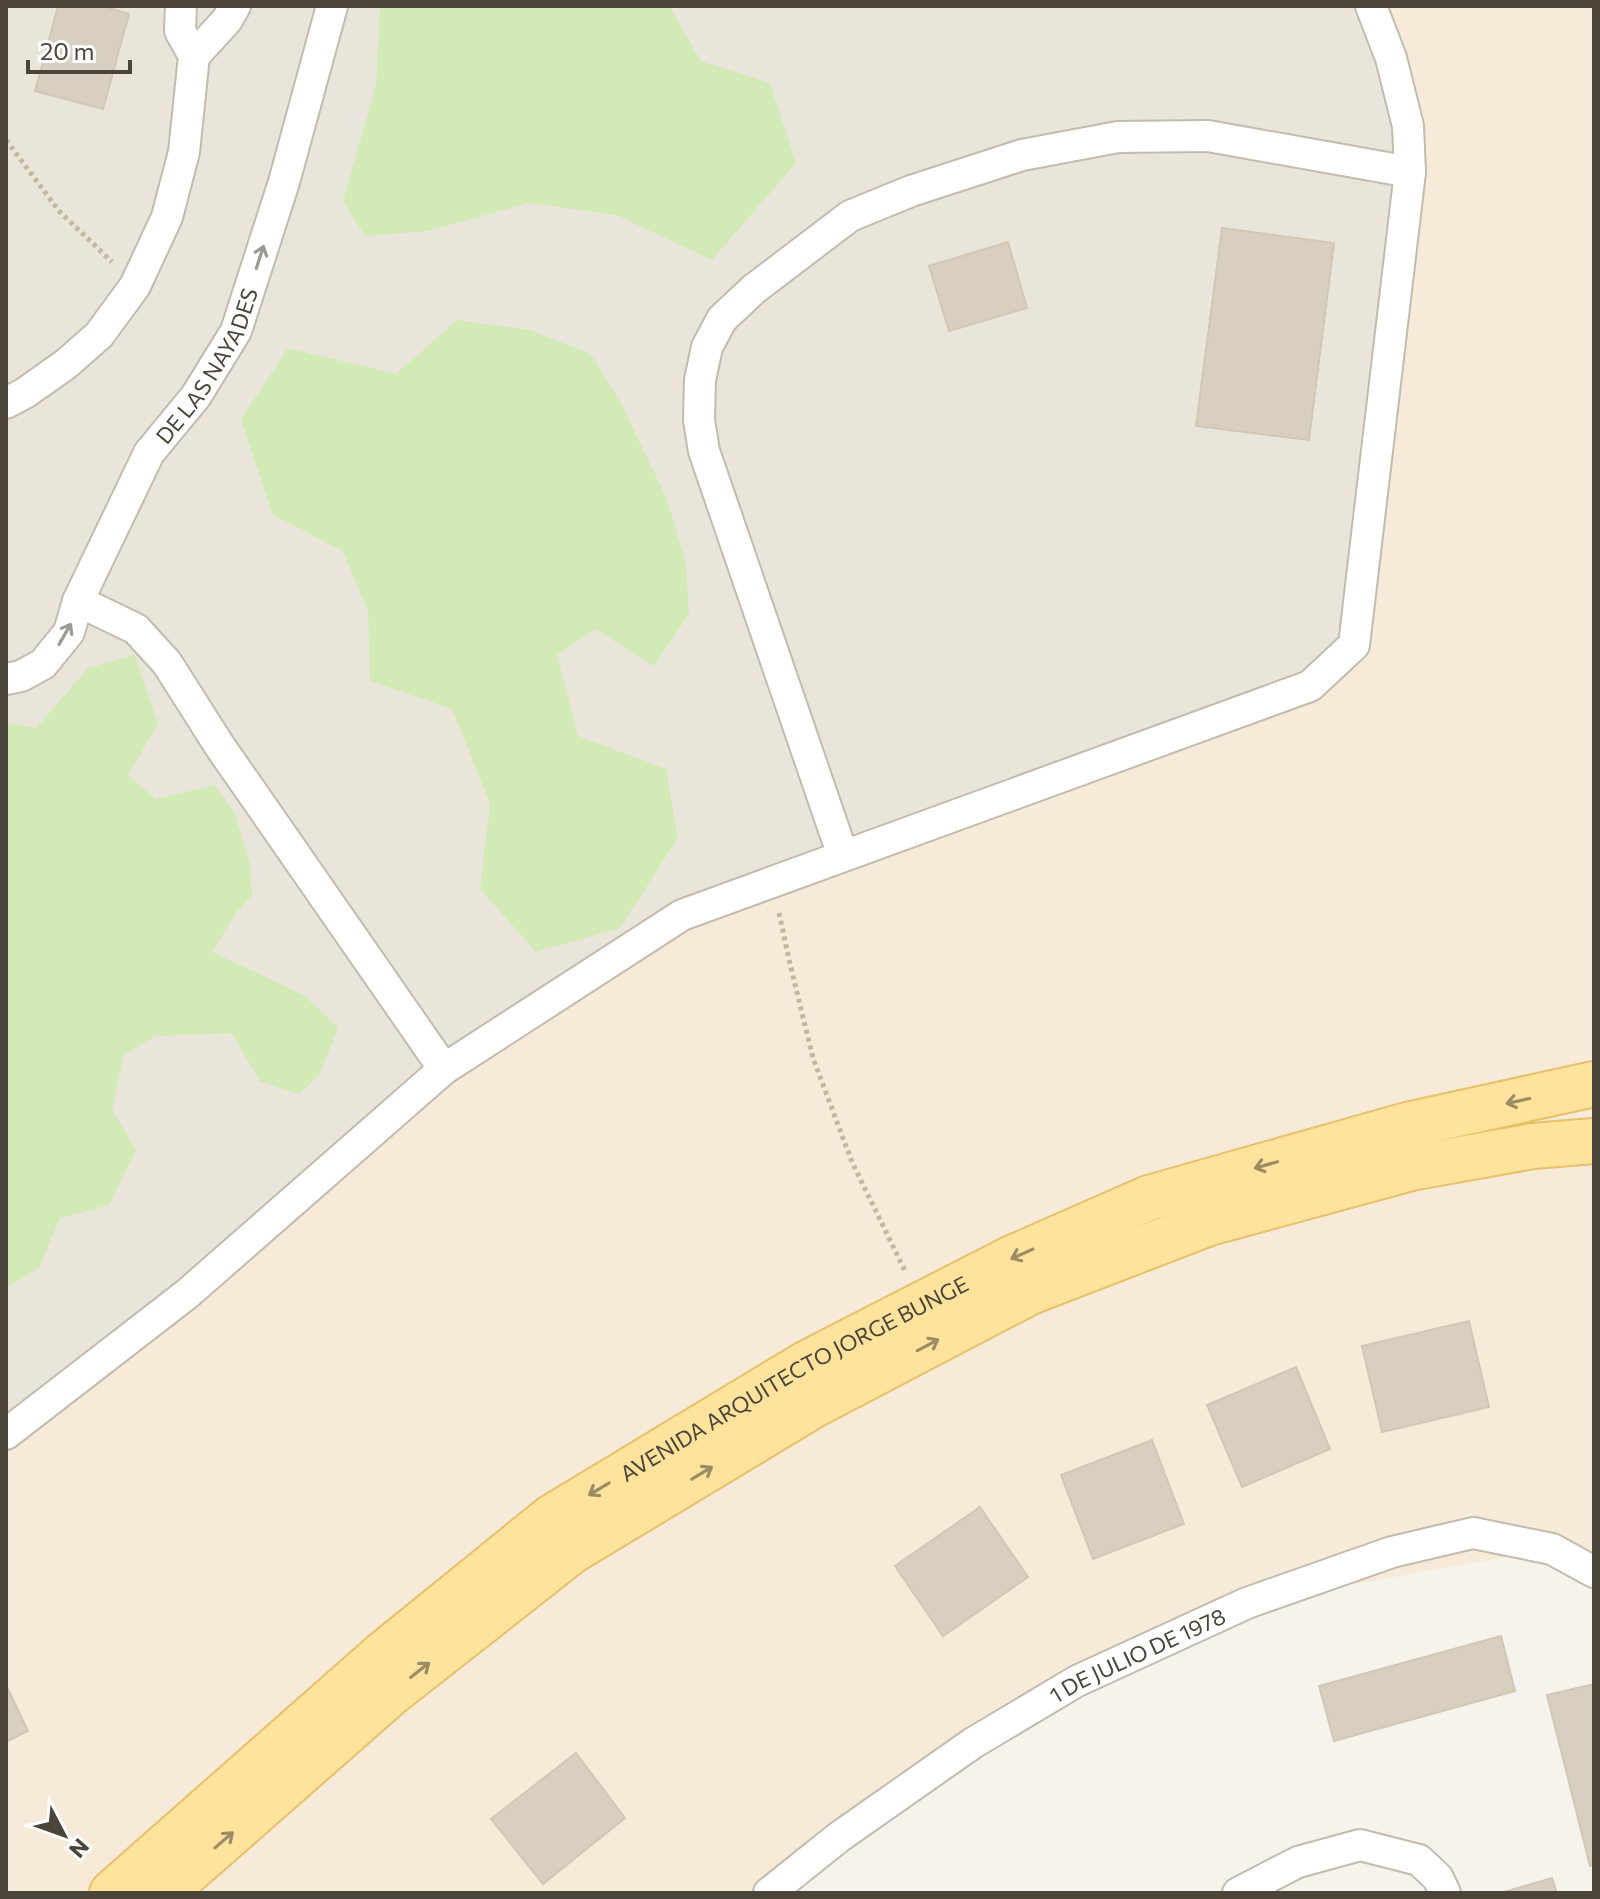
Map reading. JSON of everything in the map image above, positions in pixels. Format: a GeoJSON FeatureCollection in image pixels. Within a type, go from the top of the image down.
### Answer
{"type":"FeatureCollection","features":[{"type":"Feature","properties":{"kind":"main road","name":"AVENIDA ARQUITECTO JORGE BUNGE"},"geometry":{"type":"LineString","coordinates":[[112,1893],[383,1654],[552,1517],[807,1363],[1010,1259],[1149,1198],[1407,1125],[1594,1084]]}},
{"type":"Feature","properties":{"kind":"main road","name":"AVENIDA ARQUITECTO JORGE BUNGE"},"geometry":{"type":"LineString","coordinates":[[167,1893],[390,1694],[572,1551],[814,1405],[1030,1292],[1209,1223],[1411,1168],[1533,1146],[1594,1141]]}},
{"type":"Feature","properties":{"kind":"street"},"geometry":{"type":"LineString","coordinates":[[6,403],[66,364],[99,335],[135,286],[167,217],[184,152],[194,56],[180,31],[181,6]]}},
{"type":"Feature","properties":{"kind":"street"},"geometry":{"type":"LineString","coordinates":[[194,56],[227,20],[235,6]]}},
{"type":"Feature","properties":{"kind":"street","name":"DE LAS NAYADES"},"geometry":{"type":"LineString","coordinates":[[6,679],[21,676],[43,664],[69,632],[78,601],[149,453],[196,396],[236,331],[284,182],[332,6]]}},
{"type":"Feature","properties":{"kind":"street"},"geometry":{"type":"LineString","coordinates":[[6,1434],[187,1294],[444,1069],[682,915],[1310,686],[1354,645],[1410,172],[1408,126],[1391,58],[1371,6]]}},
{"type":"Feature","properties":{"kind":"street"},"geometry":{"type":"LineString","coordinates":[[843,856],[704,451],[699,420],[700,380],[707,347],[722,319],[754,289],[850,216],[911,191],[1022,155],[1118,137],[1208,136],[1410,172]]}},
{"type":"Feature","properties":{"kind":"street"},"geometry":{"type":"LineString","coordinates":[[78,601],[136,629],[167,663],[219,745],[444,1069]]}},
{"type":"Feature","properties":{"kind":"street","name":"1 DE JULIO DE 1978"},"geometry":{"type":"LineString","coordinates":[[769,1893],[839,1837],[973,1743],[1077,1681],[1247,1603],[1392,1552],[1473,1533],[1552,1549],[1594,1572]]}},
{"type":"Feature","properties":{"kind":"street"},"geometry":{"type":"LineString","coordinates":[[1238,1893],[1298,1862],[1360,1845],[1419,1860],[1438,1878],[1445,1893]]}},
{"type":"Feature","properties":{"kind":"path"},"geometry":{"type":"LineString","coordinates":[[6,140],[59,211],[135,286]]}},
{"type":"Feature","properties":{"kind":"path"},"geometry":{"type":"LineString","coordinates":[[773,882],[813,1058],[852,1162],[922,1305]]}},
{"type":"Feature","properties":{"kind":"shaded area"},"geometry":{"type":"Polygon","coordinates":[[[6,6],[1371,6],[1408,126],[1354,645],[6,1434],[6,6]]]}},
{"type":"Feature","properties":{"kind":"shaded area"},"geometry":{"type":"Polygon","coordinates":[[[1371,6],[1594,6],[1594,1572],[1552,1549],[1247,1603],[1077,1681],[771,1893],[6,1893],[6,1434],[444,1069],[682,915],[1310,686],[1354,645],[1410,172],[1371,6]]]}},
{"type":"Feature","properties":{"kind":"green space"},"geometry":{"type":"Polygon","coordinates":[[[380,6],[669,6],[701,61],[770,83],[796,163],[712,260],[616,215],[529,203],[428,231],[365,236],[343,201],[376,85],[380,6]]]}},
{"type":"Feature","properties":{"kind":"green space"},"geometry":{"type":"Polygon","coordinates":[[[457,320],[530,330],[591,354],[623,407],[666,497],[686,563],[689,614],[654,666],[595,629],[557,655],[578,736],[666,769],[678,838],[620,928],[536,952],[480,889],[490,804],[452,709],[370,681],[368,611],[343,551],[273,515],[241,419],[288,348],[396,374],[457,320]]]}},
{"type":"Feature","properties":{"kind":"green space"},"geometry":{"type":"Polygon","coordinates":[[[135,655],[158,724],[128,775],[156,799],[214,785],[235,813],[250,865],[252,896],[236,913],[212,952],[304,995],[338,1028],[320,1073],[300,1094],[260,1082],[232,1033],[155,1036],[123,1056],[112,1110],[136,1150],[109,1205],[60,1218],[39,1268],[6,1288],[6,722],[36,728],[88,668],[135,655]]]}},
{"type":"Feature","properties":{"kind":"building"},"geometry":{"type":"Polygon","coordinates":[[[58,6],[103,6],[129,14],[103,109],[35,91],[58,6]]]}},
{"type":"Feature","properties":{"kind":"building"},"geometry":{"type":"Polygon","coordinates":[[[1222,228],[1334,243],[1309,440],[1196,426],[1222,228]]]}},
{"type":"Feature","properties":{"kind":"building"},"geometry":{"type":"Polygon","coordinates":[[[1008,242],[1027,308],[949,331],[929,266],[1008,242]]]}},
{"type":"Feature","properties":{"kind":"building"},"geometry":{"type":"Polygon","coordinates":[[[1469,1321],[1489,1407],[1382,1432],[1362,1346],[1469,1321]]]}},
{"type":"Feature","properties":{"kind":"building"},"geometry":{"type":"Polygon","coordinates":[[[1296,1367],[1330,1449],[1242,1487],[1207,1405],[1296,1367]]]}},
{"type":"Feature","properties":{"kind":"building"},"geometry":{"type":"Polygon","coordinates":[[[1152,1440],[1184,1524],[1093,1559],[1061,1475],[1152,1440]]]}},
{"type":"Feature","properties":{"kind":"building"},"geometry":{"type":"Polygon","coordinates":[[[980,1507],[1028,1577],[943,1636],[895,1566],[980,1507]]]}},
{"type":"Feature","properties":{"kind":"building"},"geometry":{"type":"Polygon","coordinates":[[[1501,1636],[1515,1691],[1334,1741],[1319,1686],[1501,1636]]]}},
{"type":"Feature","properties":{"kind":"building"},"geometry":{"type":"Polygon","coordinates":[[[1594,1684],[1594,1865],[1590,1866],[1547,1695],[1594,1684]]]}},
{"type":"Feature","properties":{"kind":"building"},"geometry":{"type":"Polygon","coordinates":[[[6,1685],[28,1731],[6,1742],[6,1685]]]}},
{"type":"Feature","properties":{"kind":"building"},"geometry":{"type":"Polygon","coordinates":[[[576,1753],[625,1818],[543,1884],[491,1819],[576,1753]]]}},
{"type":"Feature","properties":{"kind":"building"},"geometry":{"type":"Polygon","coordinates":[[[1552,1878],[1557,1893],[1501,1893],[1552,1878]]]}}]}
